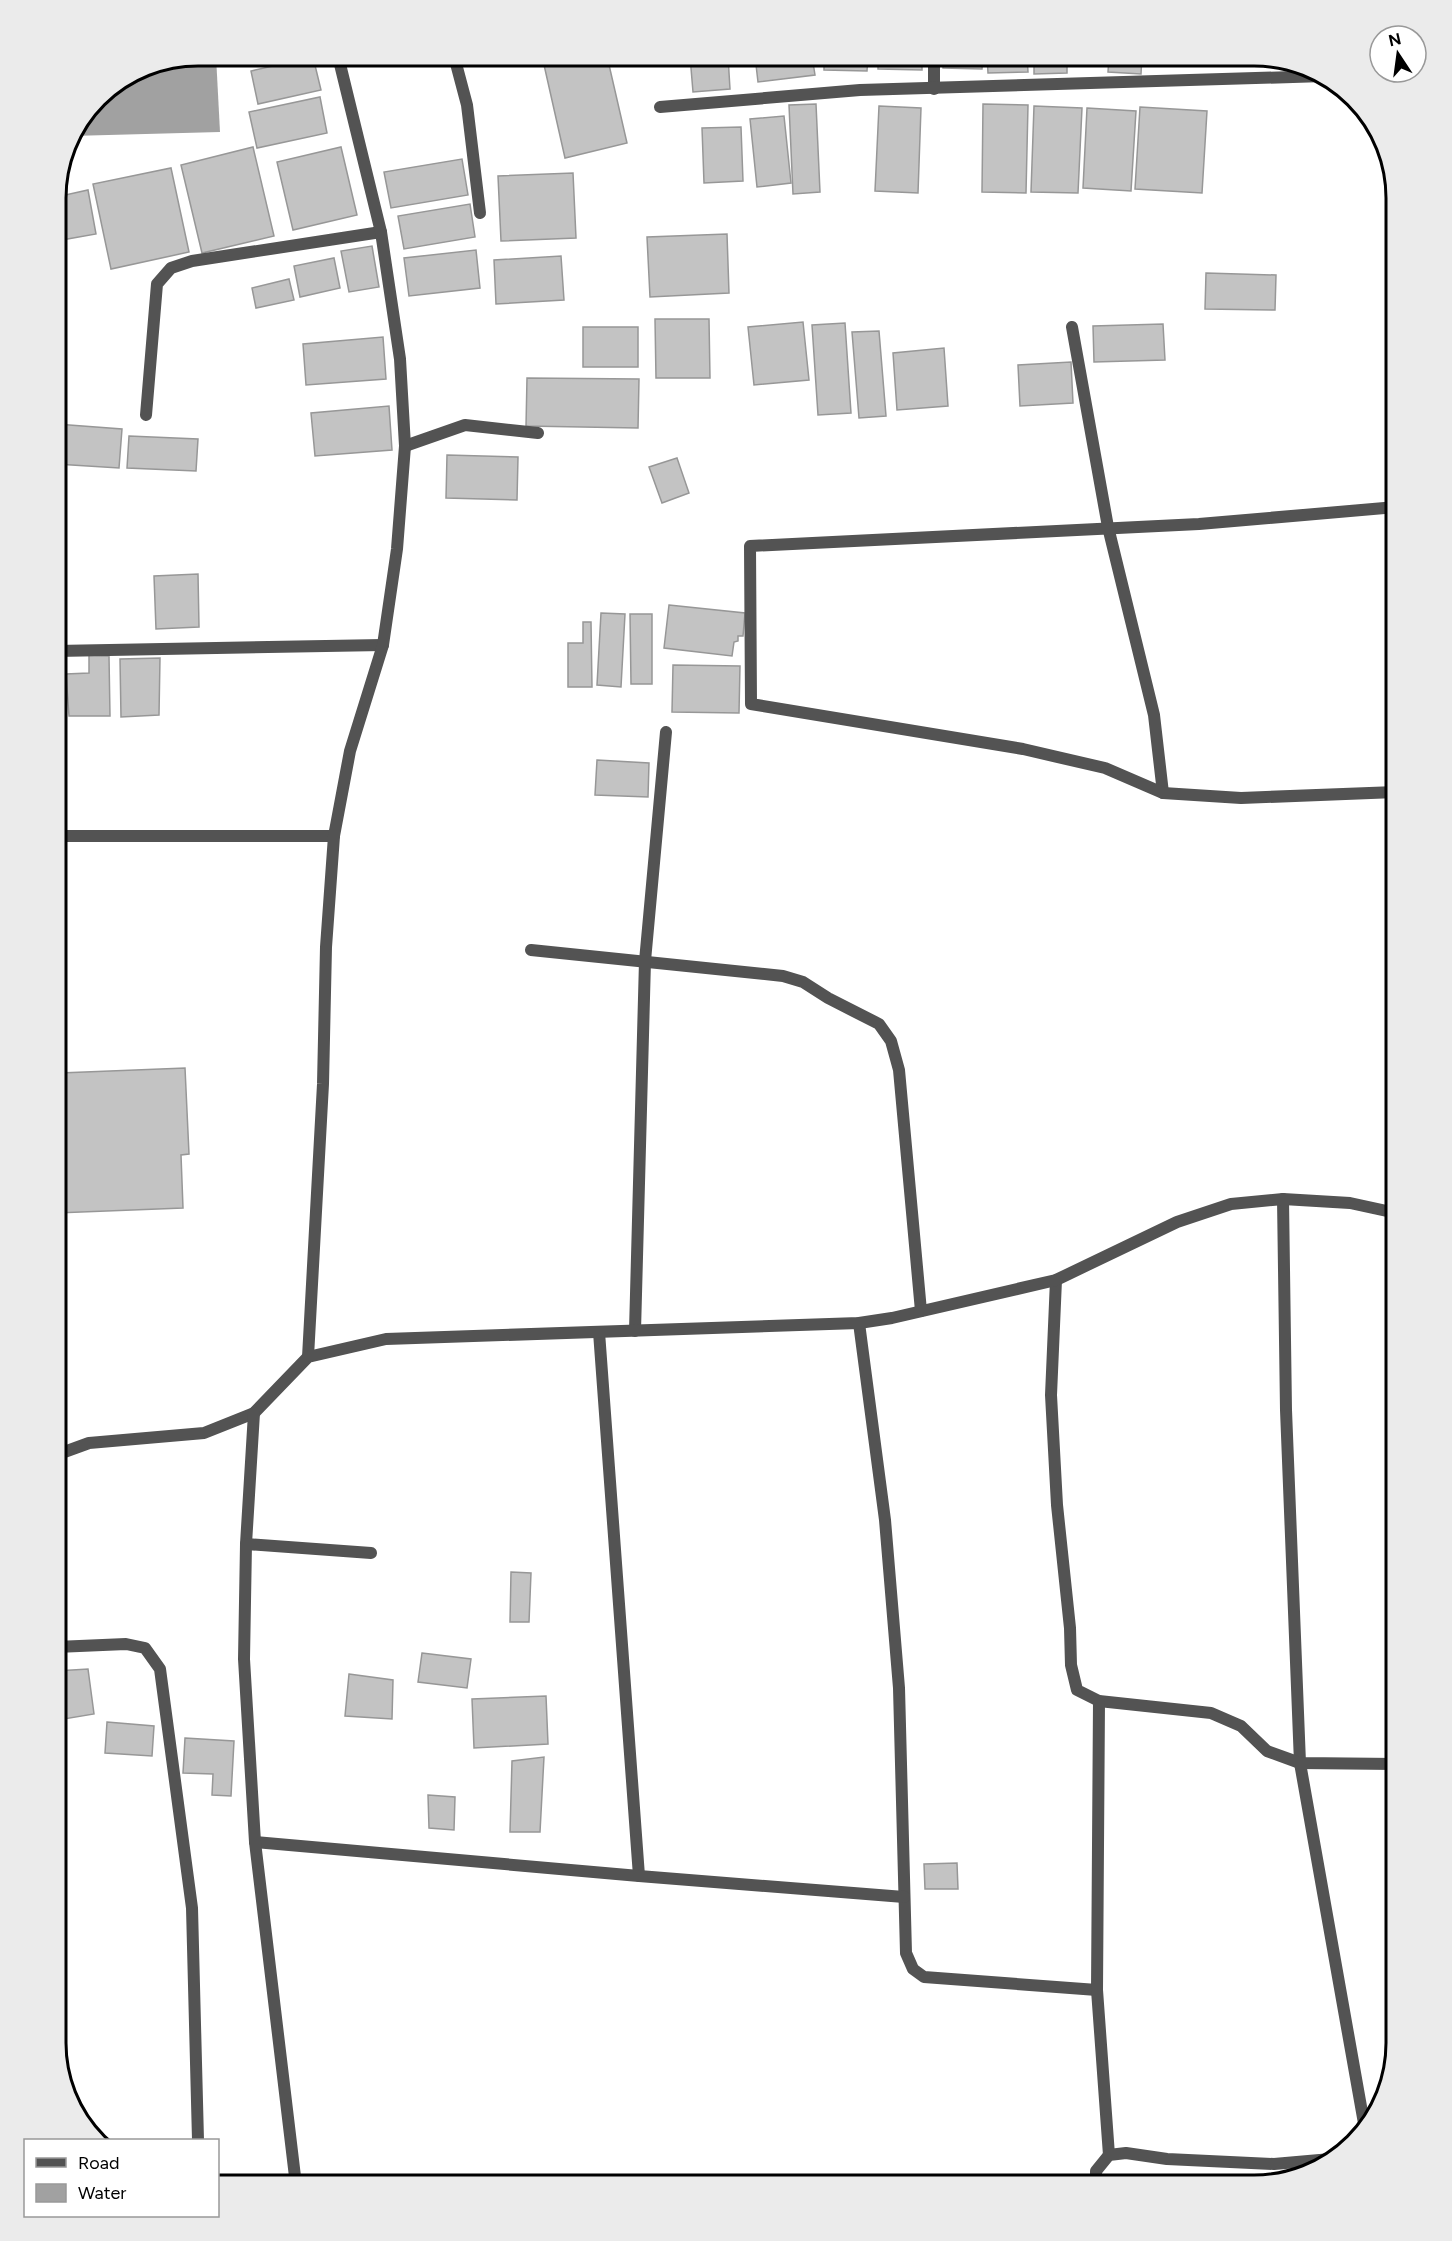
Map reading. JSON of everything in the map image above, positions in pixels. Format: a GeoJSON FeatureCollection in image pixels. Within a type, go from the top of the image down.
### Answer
{"type":"FeatureCollection","features":[{"type":"Feature","properties":{"kind":"street"},"geometry":{"type":"LineString","coordinates":[[308,1357],[323,1084],[326,948],[334,836],[350,751],[383,645],[397,549],[405,446],[400,359],[381,232],[340,66]]}},
{"type":"Feature","properties":{"kind":"street"},"geometry":{"type":"LineString","coordinates":[[457,66],[467,105],[480,213]]}},
{"type":"Feature","properties":{"kind":"street"},"geometry":{"type":"LineString","coordinates":[[934,66],[934,88]]}},
{"type":"Feature","properties":{"kind":"street"},"geometry":{"type":"LineString","coordinates":[[660,107],[860,90],[1304,77]]}},
{"type":"Feature","properties":{"kind":"street"},"geometry":{"type":"LineString","coordinates":[[146,416],[157,284],[171,268],[192,261],[381,232]]}},
{"type":"Feature","properties":{"kind":"street"},"geometry":{"type":"LineString","coordinates":[[1072,327],[1108,527],[1154,715],[1163,793]]}},
{"type":"Feature","properties":{"kind":"street"},"geometry":{"type":"LineString","coordinates":[[405,446],[465,425],[538,434]]}},
{"type":"Feature","properties":{"kind":"street"},"geometry":{"type":"LineString","coordinates":[[1386,508],[1199,524],[750,546],[751,704],[1023,749],[1105,768],[1163,793],[1241,798],[1386,792]]}},
{"type":"Feature","properties":{"kind":"street"},"geometry":{"type":"LineString","coordinates":[[66,651],[383,645]]}},
{"type":"Feature","properties":{"kind":"street"},"geometry":{"type":"LineString","coordinates":[[635,1331],[645,961],[666,732]]}},
{"type":"Feature","properties":{"kind":"street"},"geometry":{"type":"LineString","coordinates":[[66,836],[334,836]]}},
{"type":"Feature","properties":{"kind":"street"},"geometry":{"type":"LineString","coordinates":[[531,950],[783,976],[803,982],[828,998],[879,1024],[891,1041],[899,1070],[921,1311]]}},
{"type":"Feature","properties":{"kind":"street"},"geometry":{"type":"LineString","coordinates":[[66,1451],[89,1443],[204,1433],[254,1413],[308,1357],[386,1339],[859,1323],[1056,1280],[1177,1222],[1231,1204],[1283,1199],[1350,1203],[1386,1211]]}},
{"type":"Feature","properties":{"kind":"street"},"geometry":{"type":"LineString","coordinates":[[1283,1199],[1286,1410],[1300,1762],[1363,2117]]}},
{"type":"Feature","properties":{"kind":"street"},"geometry":{"type":"LineString","coordinates":[[1056,1280],[1050,1395],[1070,1628],[1071,1665],[1077,1690],[1099,1701],[1210,1713],[1241,1726],[1267,1751],[1300,1762],[1386,1764]]}},
{"type":"Feature","properties":{"kind":"street"},"geometry":{"type":"LineString","coordinates":[[859,1323],[885,1520],[899,1688],[906,1953],[913,1969],[924,1977],[1097,1990]]}},
{"type":"Feature","properties":{"kind":"street"},"geometry":{"type":"LineString","coordinates":[[598,1332],[639,1876]]}},
{"type":"Feature","properties":{"kind":"street"},"geometry":{"type":"LineString","coordinates":[[254,1413],[246,1544],[244,1659],[255,1842],[295,2175]]}},
{"type":"Feature","properties":{"kind":"street"},"geometry":{"type":"LineString","coordinates":[[246,1544],[371,1553]]}},
{"type":"Feature","properties":{"kind":"street"},"geometry":{"type":"LineString","coordinates":[[66,1647],[126,1644],[145,1648],[160,1669],[192,1908],[198,2139]]}},
{"type":"Feature","properties":{"kind":"street"},"geometry":{"type":"LineString","coordinates":[[1096,2175],[1096,2171],[1109,2155],[1097,1990],[1099,1701]]}},
{"type":"Feature","properties":{"kind":"street"},"geometry":{"type":"LineString","coordinates":[[255,1842],[904,1897]]}},
{"type":"Feature","properties":{"kind":"street"},"geometry":{"type":"LineString","coordinates":[[1109,2155],[1126,2153],[1167,2159],[1274,2164],[1313,2161]]}},
{"type":"Feature","properties":{"kind":"water"},"geometry":{"type":"Polygon","coordinates":[[[198,66],[217,66],[220,132],[82,136],[93,118],[125,88],[156,73],[181,67],[198,66]]]}},
{"type":"Feature","properties":{"kind":"building"},"geometry":{"type":"Polygon","coordinates":[[[273,66],[315,66],[321,90],[258,104],[251,71],[273,66]]]}},
{"type":"Feature","properties":{"kind":"building"},"geometry":{"type":"Polygon","coordinates":[[[544,66],[609,66],[627,143],[565,158],[544,66]]]}},
{"type":"Feature","properties":{"kind":"building"},"geometry":{"type":"Polygon","coordinates":[[[691,66],[729,66],[730,89],[693,92],[691,66]]]}},
{"type":"Feature","properties":{"kind":"building"},"geometry":{"type":"Polygon","coordinates":[[[756,66],[814,66],[815,75],[758,82],[756,66]]]}},
{"type":"Feature","properties":{"kind":"building"},"geometry":{"type":"Polygon","coordinates":[[[824,66],[867,66],[867,71],[824,70],[824,66]]]}},
{"type":"Feature","properties":{"kind":"building"},"geometry":{"type":"Polygon","coordinates":[[[878,66],[922,66],[922,70],[878,69],[878,66]]]}},
{"type":"Feature","properties":{"kind":"building"},"geometry":{"type":"Polygon","coordinates":[[[943,66],[982,66],[982,69],[943,68],[943,66]]]}},
{"type":"Feature","properties":{"kind":"building"},"geometry":{"type":"Polygon","coordinates":[[[988,66],[1028,66],[1028,72],[988,73],[988,66]]]}},
{"type":"Feature","properties":{"kind":"building"},"geometry":{"type":"Polygon","coordinates":[[[1034,66],[1067,66],[1067,73],[1034,74],[1034,66]]]}},
{"type":"Feature","properties":{"kind":"building"},"geometry":{"type":"Polygon","coordinates":[[[1108,66],[1141,66],[1141,74],[1108,72],[1108,66]]]}},
{"type":"Feature","properties":{"kind":"building"},"geometry":{"type":"Polygon","coordinates":[[[320,97],[327,133],[257,148],[249,112],[320,97]]]}},
{"type":"Feature","properties":{"kind":"building"},"geometry":{"type":"Polygon","coordinates":[[[816,104],[820,192],[793,194],[789,105],[816,104]]]}},
{"type":"Feature","properties":{"kind":"building"},"geometry":{"type":"Polygon","coordinates":[[[983,104],[1028,105],[1026,193],[982,192],[983,104]]]}},
{"type":"Feature","properties":{"kind":"building"},"geometry":{"type":"Polygon","coordinates":[[[879,106],[921,108],[918,193],[875,191],[879,106]]]}},
{"type":"Feature","properties":{"kind":"building"},"geometry":{"type":"Polygon","coordinates":[[[1034,106],[1082,108],[1078,193],[1031,192],[1034,106]]]}},
{"type":"Feature","properties":{"kind":"building"},"geometry":{"type":"Polygon","coordinates":[[[1140,107],[1207,111],[1202,193],[1135,189],[1140,107]]]}},
{"type":"Feature","properties":{"kind":"building"},"geometry":{"type":"Polygon","coordinates":[[[1087,108],[1136,111],[1131,191],[1083,188],[1087,108]]]}},
{"type":"Feature","properties":{"kind":"building"},"geometry":{"type":"Polygon","coordinates":[[[784,116],[791,183],[757,187],[750,119],[784,116]]]}},
{"type":"Feature","properties":{"kind":"building"},"geometry":{"type":"Polygon","coordinates":[[[741,127],[743,181],[704,183],[702,128],[741,127]]]}},
{"type":"Feature","properties":{"kind":"building"},"geometry":{"type":"Polygon","coordinates":[[[253,147],[274,236],[202,253],[181,165],[253,147]]]}},
{"type":"Feature","properties":{"kind":"building"},"geometry":{"type":"Polygon","coordinates":[[[341,147],[357,215],[293,230],[277,162],[341,147]]]}},
{"type":"Feature","properties":{"kind":"building"},"geometry":{"type":"Polygon","coordinates":[[[462,159],[468,195],[391,208],[384,172],[462,159]]]}},
{"type":"Feature","properties":{"kind":"building"},"geometry":{"type":"Polygon","coordinates":[[[171,168],[189,252],[111,269],[93,184],[171,168]]]}},
{"type":"Feature","properties":{"kind":"building"},"geometry":{"type":"Polygon","coordinates":[[[573,173],[576,238],[501,241],[498,176],[573,173]]]}},
{"type":"Feature","properties":{"kind":"building"},"geometry":{"type":"Polygon","coordinates":[[[88,190],[96,234],[66,239],[66,195],[88,190]]]}},
{"type":"Feature","properties":{"kind":"building"},"geometry":{"type":"Polygon","coordinates":[[[470,204],[475,237],[404,249],[398,216],[470,204]]]}},
{"type":"Feature","properties":{"kind":"building"},"geometry":{"type":"Polygon","coordinates":[[[727,234],[729,293],[650,297],[647,237],[727,234]]]}},
{"type":"Feature","properties":{"kind":"building"},"geometry":{"type":"Polygon","coordinates":[[[372,246],[379,287],[349,292],[341,251],[372,246]]]}},
{"type":"Feature","properties":{"kind":"building"},"geometry":{"type":"Polygon","coordinates":[[[476,250],[480,288],[409,296],[404,258],[476,250]]]}},
{"type":"Feature","properties":{"kind":"building"},"geometry":{"type":"Polygon","coordinates":[[[561,256],[564,300],[496,304],[494,260],[561,256]]]}},
{"type":"Feature","properties":{"kind":"building"},"geometry":{"type":"Polygon","coordinates":[[[334,258],[340,288],[300,297],[294,266],[334,258]]]}},
{"type":"Feature","properties":{"kind":"building"},"geometry":{"type":"Polygon","coordinates":[[[1206,273],[1276,275],[1275,310],[1205,309],[1206,273]]]}},
{"type":"Feature","properties":{"kind":"building"},"geometry":{"type":"Polygon","coordinates":[[[289,279],[294,300],[256,308],[252,288],[289,279]]]}},
{"type":"Feature","properties":{"kind":"building"},"geometry":{"type":"Polygon","coordinates":[[[655,319],[709,319],[710,378],[656,378],[655,319]]]}},
{"type":"Feature","properties":{"kind":"building"},"geometry":{"type":"Polygon","coordinates":[[[803,322],[809,380],[754,385],[748,327],[803,322]]]}},
{"type":"Feature","properties":{"kind":"building"},"geometry":{"type":"Polygon","coordinates":[[[845,323],[851,413],[818,415],[812,325],[845,323]]]}},
{"type":"Feature","properties":{"kind":"building"},"geometry":{"type":"Polygon","coordinates":[[[1163,324],[1165,360],[1094,362],[1093,326],[1163,324]]]}},
{"type":"Feature","properties":{"kind":"building"},"geometry":{"type":"Polygon","coordinates":[[[583,327],[638,327],[638,367],[583,367],[583,327]]]}},
{"type":"Feature","properties":{"kind":"building"},"geometry":{"type":"Polygon","coordinates":[[[879,331],[886,416],[859,418],[852,332],[879,331]]]}},
{"type":"Feature","properties":{"kind":"building"},"geometry":{"type":"Polygon","coordinates":[[[383,337],[386,379],[306,385],[303,344],[383,337]]]}},
{"type":"Feature","properties":{"kind":"building"},"geometry":{"type":"Polygon","coordinates":[[[944,348],[948,406],[897,410],[893,353],[944,348]]]}},
{"type":"Feature","properties":{"kind":"building"},"geometry":{"type":"Polygon","coordinates":[[[1071,362],[1073,403],[1020,406],[1018,365],[1071,362]]]}},
{"type":"Feature","properties":{"kind":"building"},"geometry":{"type":"Polygon","coordinates":[[[527,378],[639,379],[638,428],[526,426],[527,378]]]}},
{"type":"Feature","properties":{"kind":"building"},"geometry":{"type":"Polygon","coordinates":[[[389,406],[392,450],[315,456],[311,413],[389,406]]]}},
{"type":"Feature","properties":{"kind":"building"},"geometry":{"type":"Polygon","coordinates":[[[66,425],[122,429],[119,468],[66,465],[66,425]]]}},
{"type":"Feature","properties":{"kind":"building"},"geometry":{"type":"Polygon","coordinates":[[[129,436],[198,439],[196,471],[127,468],[129,436]]]}},
{"type":"Feature","properties":{"kind":"building"},"geometry":{"type":"Polygon","coordinates":[[[447,455],[518,457],[517,500],[446,498],[447,455]]]}},
{"type":"Feature","properties":{"kind":"building"},"geometry":{"type":"Polygon","coordinates":[[[677,458],[689,493],[662,503],[649,467],[677,458]]]}},
{"type":"Feature","properties":{"kind":"building"},"geometry":{"type":"Polygon","coordinates":[[[198,574],[199,627],[156,629],[154,576],[198,574]]]}},
{"type":"Feature","properties":{"kind":"building"},"geometry":{"type":"Polygon","coordinates":[[[669,605],[745,613],[743,636],[738,636],[738,641],[734,642],[732,656],[664,648],[669,605]]]}},
{"type":"Feature","properties":{"kind":"building"},"geometry":{"type":"Polygon","coordinates":[[[601,613],[625,614],[621,687],[597,685],[601,613]]]}},
{"type":"Feature","properties":{"kind":"building"},"geometry":{"type":"Polygon","coordinates":[[[630,614],[652,614],[652,684],[631,684],[630,614]]]}},
{"type":"Feature","properties":{"kind":"building"},"geometry":{"type":"Polygon","coordinates":[[[583,622],[591,622],[592,687],[568,687],[568,643],[583,643],[583,622]]]}},
{"type":"Feature","properties":{"kind":"building"},"geometry":{"type":"Polygon","coordinates":[[[89,655],[109,656],[110,716],[69,716],[66,674],[89,673],[89,655]]]}},
{"type":"Feature","properties":{"kind":"building"},"geometry":{"type":"Polygon","coordinates":[[[160,658],[159,715],[121,717],[120,659],[160,658]]]}},
{"type":"Feature","properties":{"kind":"building"},"geometry":{"type":"Polygon","coordinates":[[[673,665],[740,666],[739,713],[672,712],[673,665]]]}},
{"type":"Feature","properties":{"kind":"building"},"geometry":{"type":"Polygon","coordinates":[[[597,760],[649,763],[648,797],[595,795],[597,760]]]}},
{"type":"Feature","properties":{"kind":"building"},"geometry":{"type":"Polygon","coordinates":[[[185,1068],[189,1154],[181,1155],[183,1208],[66,1213],[66,1073],[185,1068]]]}},
{"type":"Feature","properties":{"kind":"building"},"geometry":{"type":"Polygon","coordinates":[[[511,1572],[531,1573],[529,1622],[510,1622],[511,1572]]]}},
{"type":"Feature","properties":{"kind":"building"},"geometry":{"type":"Polygon","coordinates":[[[422,1653],[471,1659],[467,1688],[418,1682],[422,1653]]]}},
{"type":"Feature","properties":{"kind":"building"},"geometry":{"type":"Polygon","coordinates":[[[88,1669],[94,1714],[66,1719],[66,1670],[88,1669]]]}},
{"type":"Feature","properties":{"kind":"building"},"geometry":{"type":"Polygon","coordinates":[[[349,1674],[393,1680],[392,1719],[345,1716],[349,1674]]]}},
{"type":"Feature","properties":{"kind":"building"},"geometry":{"type":"Polygon","coordinates":[[[546,1696],[548,1744],[474,1748],[472,1699],[546,1696]]]}},
{"type":"Feature","properties":{"kind":"building"},"geometry":{"type":"Polygon","coordinates":[[[107,1722],[154,1726],[152,1756],[105,1753],[107,1722]]]}},
{"type":"Feature","properties":{"kind":"building"},"geometry":{"type":"Polygon","coordinates":[[[185,1738],[234,1741],[231,1796],[212,1795],[213,1774],[183,1773],[185,1738]]]}},
{"type":"Feature","properties":{"kind":"building"},"geometry":{"type":"Polygon","coordinates":[[[544,1757],[540,1832],[510,1832],[512,1761],[544,1757]]]}},
{"type":"Feature","properties":{"kind":"building"},"geometry":{"type":"Polygon","coordinates":[[[428,1795],[455,1797],[454,1830],[429,1828],[428,1795]]]}},
{"type":"Feature","properties":{"kind":"building"},"geometry":{"type":"Polygon","coordinates":[[[957,1863],[958,1889],[925,1889],[924,1864],[957,1863]]]}}]}
